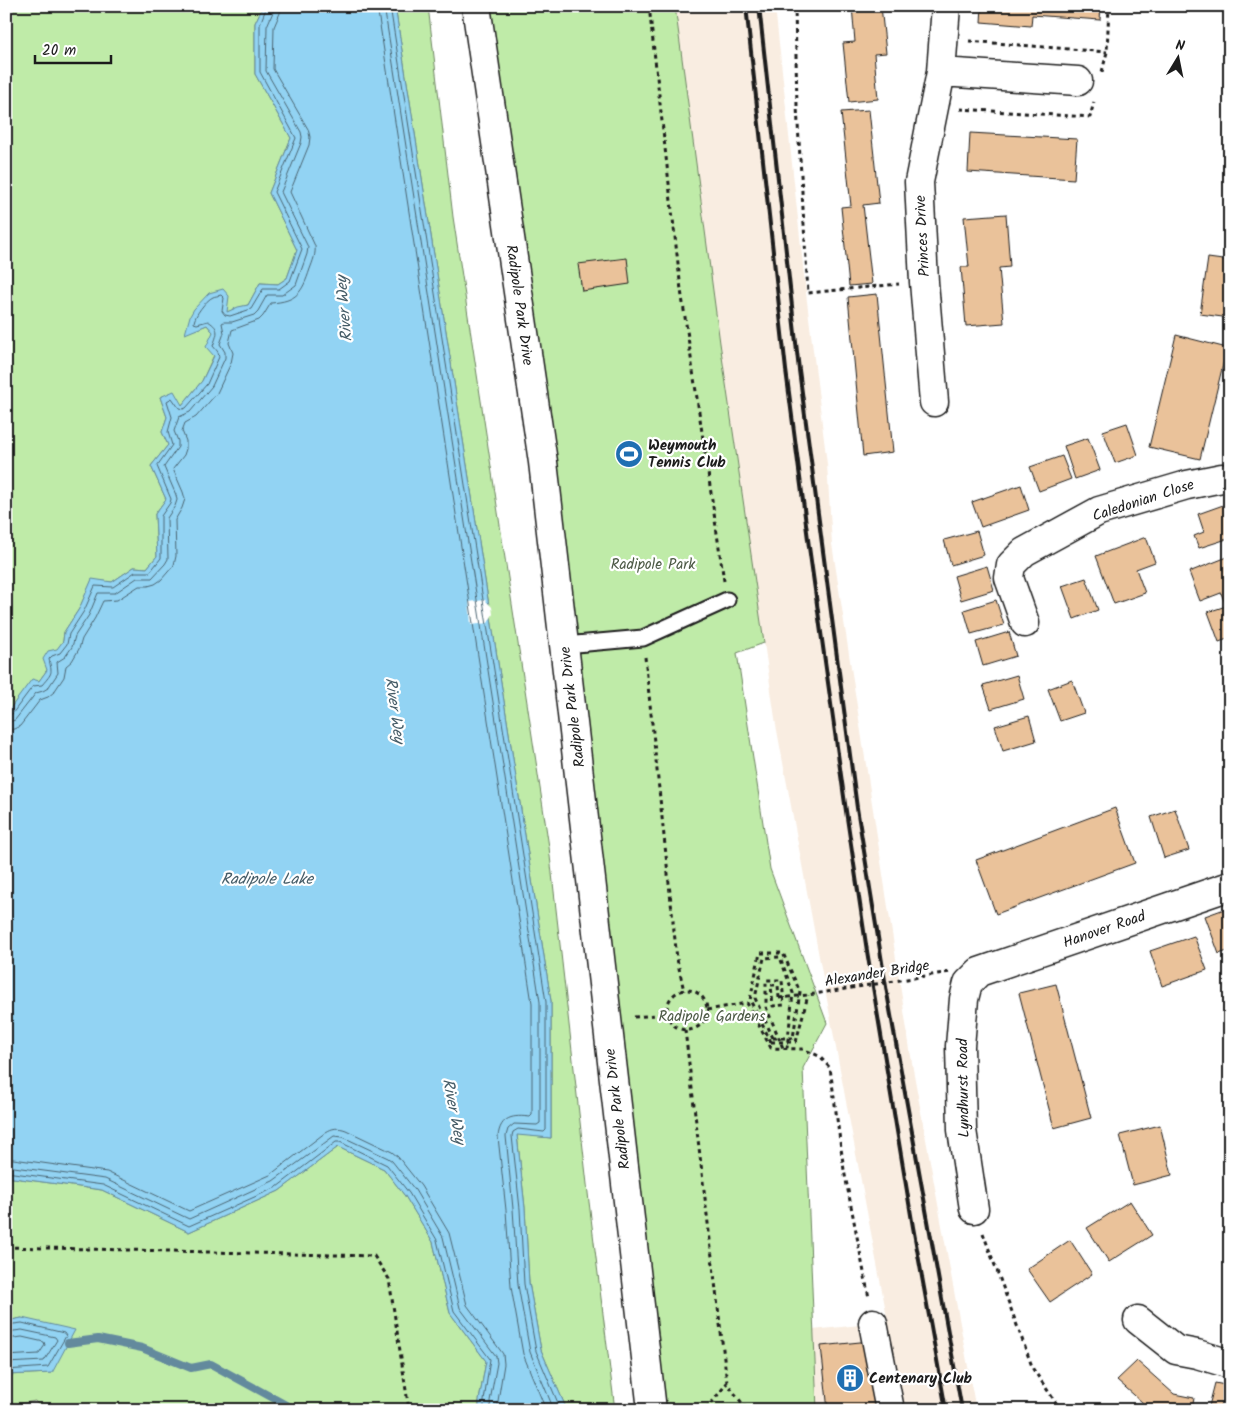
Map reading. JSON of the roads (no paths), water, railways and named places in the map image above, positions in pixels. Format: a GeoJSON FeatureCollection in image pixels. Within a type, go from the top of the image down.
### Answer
{"type":"FeatureCollection","features":[{"type":"Feature","properties":{"kind":"street","name":"Radipole Park Drive"},"geometry":{"type":"LineString","coordinates":[[476,6],[543,462],[652,1410]]}},
{"type":"Feature","properties":{"kind":"street","name":"Princes Drive"},"geometry":{"type":"LineString","coordinates":[[934,402],[924,282],[919,182],[941,72],[946,6]]}},
{"type":"Feature","properties":{"kind":"street"},"geometry":{"type":"LineString","coordinates":[[941,72],[1078,81]]}},
{"type":"Feature","properties":{"kind":"street","name":"Caledonian Close"},"geometry":{"type":"LineString","coordinates":[[1025,624],[1009,578],[1012,565],[1024,552],[1100,512],[1187,485],[1230,478]]}},
{"type":"Feature","properties":{"kind":"street","name":"Hanover Road"},"geometry":{"type":"LineString","coordinates":[[979,972],[1230,886]]}},
{"type":"Feature","properties":{"kind":"street","name":"Lyndhurst Road"},"geometry":{"type":"LineString","coordinates":[[974,1209],[962,1130],[960,1046],[964,999],[968,983],[979,972]]}},
{"type":"Feature","properties":{"kind":"street"},"geometry":{"type":"LineString","coordinates":[[1138,1320],[1176,1350],[1230,1364]]}},
{"type":"Feature","properties":{"kind":"street"},"geometry":{"type":"LineString","coordinates":[[873,1323],[890,1410]]}},
{"type":"Feature","properties":{"kind":"lane"},"geometry":{"type":"LineString","coordinates":[[564,646],[643,638],[727,600]]}},
{"type":"Feature","properties":{"kind":"water","name":"Radipole Lake"},"geometry":{"type":"Polygon","coordinates":[[[263,6],[395,6],[551,1001],[551,1138],[517,1135],[525,1208],[529,1283],[541,1350],[567,1410],[479,1410],[486,1361],[450,1313],[433,1242],[405,1196],[384,1169],[338,1147],[279,1191],[189,1232],[102,1190],[6,1177],[6,714],[32,679],[39,681],[47,670],[43,659],[48,651],[57,649],[63,641],[64,632],[79,609],[92,579],[112,582],[134,567],[147,568],[157,556],[155,514],[166,499],[151,466],[168,445],[162,432],[167,417],[160,397],[174,391],[182,405],[202,381],[214,356],[206,347],[213,332],[207,325],[185,334],[194,309],[209,293],[223,289],[229,296],[227,312],[248,305],[260,283],[278,284],[287,278],[297,250],[269,193],[291,138],[255,74],[255,23],[263,6]]]}},
{"type":"Feature","properties":{"kind":"water"},"geometry":{"type":"Polygon","coordinates":[[[22,1318],[75,1330],[52,1373],[6,1375],[6,1321],[22,1318]]]}},
{"type":"Feature","properties":{"kind":"waterway"},"geometry":{"type":"LineString","coordinates":[[68,1343],[98,1339],[142,1348],[191,1368],[211,1364],[295,1410]]}},
{"type":"Feature","properties":{"kind":"railway"},"geometry":{"type":"LineString","coordinates":[[746,6],[786,370],[846,811],[867,951],[913,1227],[946,1410]]}},
{"type":"Feature","properties":{"kind":"railway"},"geometry":{"type":"LineString","coordinates":[[759,6],[799,370],[857,808],[887,993],[962,1410]]}},
{"type":"Feature","properties":{"kind":"place","name":"Weymouth Tennis Club"},"geometry":{"type":"Point","coordinates":[629,454]}},
{"type":"Feature","properties":{"kind":"place","name":"Centenary Club"},"geometry":{"type":"Point","coordinates":[850,1378]}},
{"type":"Feature","properties":{"kind":"water label","name":"River Wey"},"geometry":{"type":"Point","coordinates":[343,309]}},
{"type":"Feature","properties":{"kind":"water label","name":"River Wey"},"geometry":{"type":"Point","coordinates":[396,710]}},
{"type":"Feature","properties":{"kind":"water label","name":"River Wey"},"geometry":{"type":"Point","coordinates":[455,1111]}},
{"type":"Feature","properties":{"kind":"park label","name":"Radipole Park"},"geometry":{"type":"Point","coordinates":[653,564]}},
{"type":"Feature","properties":{"kind":"park label","name":"Radipole Gardens"},"geometry":{"type":"Point","coordinates":[712,1016]}}]}
